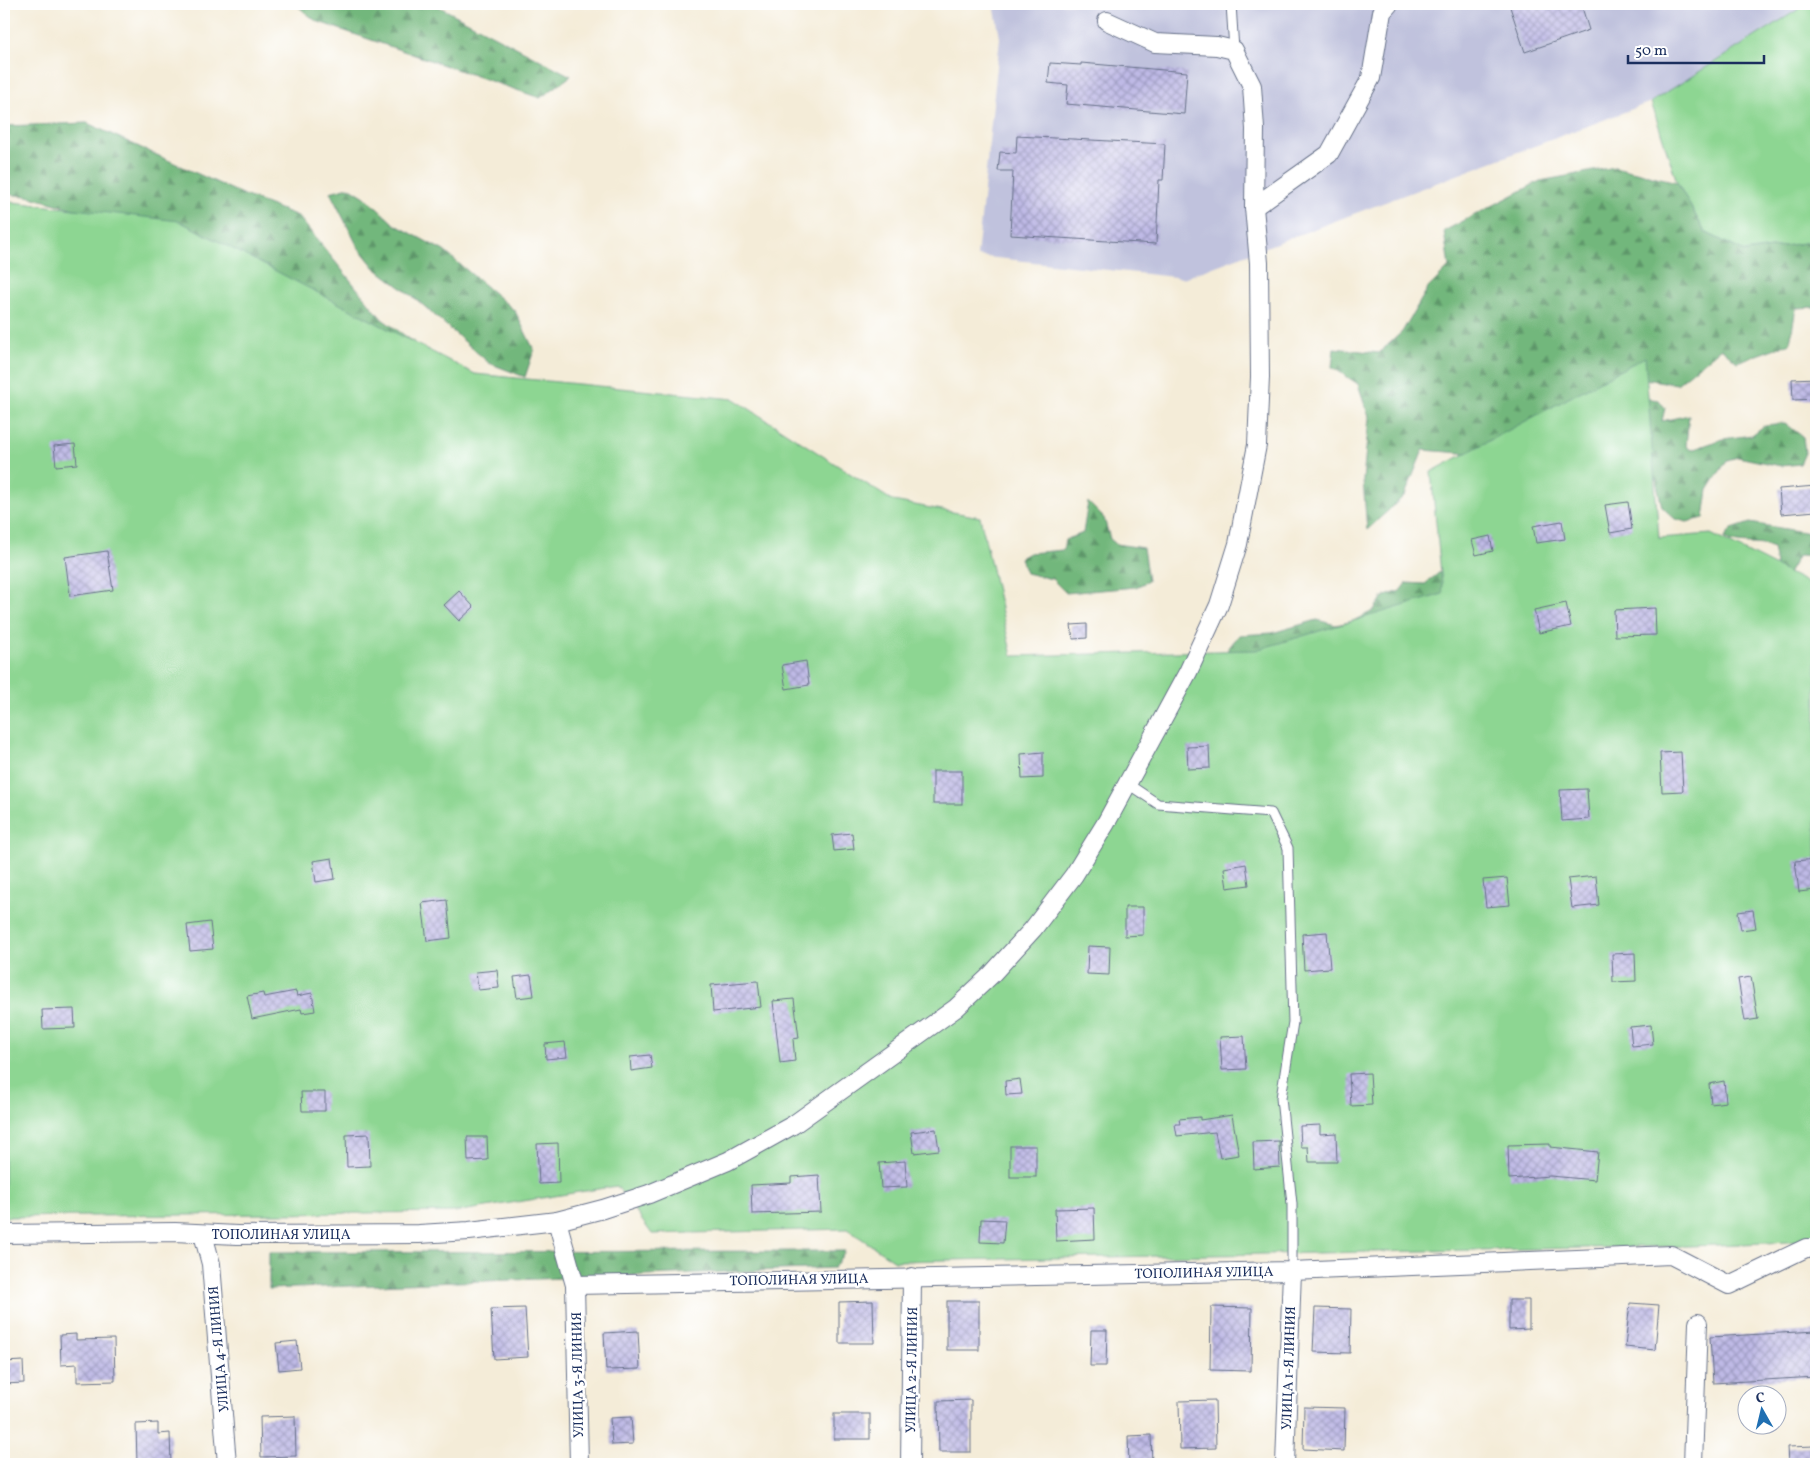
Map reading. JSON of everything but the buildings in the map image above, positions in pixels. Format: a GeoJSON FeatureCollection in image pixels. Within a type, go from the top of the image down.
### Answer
{"type":"FeatureCollection","features":[{"type":"Feature","properties":{"kind":"street"},"geometry":{"type":"LineString","coordinates":[[1254,207],[1329,154],[1371,78],[1382,12],[1388,4]]}},
{"type":"Feature","properties":{"kind":"street"},"geometry":{"type":"LineString","coordinates":[[1107,21],[1155,44],[1217,46],[1234,50]]}},
{"type":"Feature","properties":{"kind":"street","name":"ТОПОЛИНАЯ УЛИЦА"},"geometry":{"type":"LineString","coordinates":[[4,1234],[175,1232],[204,1234],[429,1233],[469,1231],[557,1220],[649,1194],[728,1161],[793,1125],[956,1008],[991,975],[1033,929],[1074,875],[1128,784],[1188,672],[1219,605],[1238,544],[1257,445],[1260,377],[1258,262],[1254,207],[1255,129],[1252,86],[1234,50]]}},
{"type":"Feature","properties":{"kind":"street","name":"УЛИЦА 3-Я ЛИНИЯ"},"geometry":{"type":"LineString","coordinates":[[557,1220],[575,1285],[579,1464]]}},
{"type":"Feature","properties":{"kind":"street","name":"УЛИЦА 4-Я ЛИНИЯ"},"geometry":{"type":"LineString","coordinates":[[204,1234],[211,1264],[227,1464]]}},
{"type":"Feature","properties":{"kind":"street","name":"ТОПОЛИНАЯ УЛИЦА"},"geometry":{"type":"LineString","coordinates":[[575,1285],[1292,1271],[1671,1255],[1729,1285],[1806,1248],[1816,1248]]}},
{"type":"Feature","properties":{"kind":"street","name":"УЛИЦА 1-Я ЛИНИЯ"},"geometry":{"type":"LineString","coordinates":[[1285,1464],[1292,1271]]}},
{"type":"Feature","properties":{"kind":"street","name":"УЛИЦА 2-Я ЛИНИЯ"},"geometry":{"type":"LineString","coordinates":[[910,1464],[912,1277]]}},
{"type":"Feature","properties":{"kind":"street"},"geometry":{"type":"LineString","coordinates":[[1693,1464],[1698,1323]]}},
{"type":"Feature","properties":{"kind":"lane"},"geometry":{"type":"LineString","coordinates":[[1230,4],[1234,50]]}},
{"type":"Feature","properties":{"kind":"lane"},"geometry":{"type":"LineString","coordinates":[[1128,784],[1158,804],[1271,813],[1288,848],[1293,1022],[1281,1098],[1292,1204],[1292,1271]]}},
{"type":"Feature","properties":{"kind":"shaded area"},"geometry":{"type":"Polygon","coordinates":[[[994,4],[1807,4],[1651,102],[1184,278],[977,256],[1000,38],[994,4]]]}},
{"type":"Feature","properties":{"kind":"green space"},"geometry":{"type":"Polygon","coordinates":[[[295,4],[434,4],[571,76],[540,98],[316,21],[295,4]]]}},
{"type":"Feature","properties":{"kind":"green space"},"geometry":{"type":"Polygon","coordinates":[[[1807,4],[1816,4],[1816,241],[1745,252],[1705,232],[1677,182],[1651,102],[1807,4]]]}},
{"type":"Feature","properties":{"kind":"green space"},"geometry":{"type":"Polygon","coordinates":[[[87,123],[244,195],[298,216],[382,319],[422,348],[186,240],[27,196],[4,194],[4,126],[87,123]]]}},
{"type":"Feature","properties":{"kind":"green space"},"geometry":{"type":"Polygon","coordinates":[[[1615,167],[1677,182],[1705,232],[1745,252],[1816,241],[1816,307],[1796,308],[1790,343],[1737,362],[1721,348],[1677,384],[1625,376],[1474,454],[1423,450],[1405,495],[1367,530],[1363,480],[1369,417],[1358,384],[1332,367],[1334,348],[1379,353],[1402,332],[1428,288],[1449,267],[1444,231],[1540,181],[1615,167]]]}},
{"type":"Feature","properties":{"kind":"green space"},"geometry":{"type":"Polygon","coordinates":[[[349,187],[365,197],[394,224],[444,251],[515,311],[534,350],[525,377],[489,363],[416,299],[375,268],[358,247],[330,192],[349,187]]]}},
{"type":"Feature","properties":{"kind":"green space"},"geometry":{"type":"Polygon","coordinates":[[[4,201],[179,221],[475,374],[734,399],[893,501],[980,517],[1012,656],[1256,650],[1443,594],[1431,472],[1645,357],[1659,538],[1711,534],[1816,587],[1816,1241],[1690,1246],[895,1261],[847,1229],[652,1234],[617,1186],[455,1212],[4,1217],[4,201]]]}},
{"type":"Feature","properties":{"kind":"green space"},"geometry":{"type":"Polygon","coordinates":[[[1636,397],[1659,400],[1665,408],[1662,421],[1689,415],[1686,446],[1691,450],[1723,439],[1752,435],[1765,425],[1785,423],[1803,437],[1805,453],[1800,464],[1781,466],[1738,457],[1727,460],[1708,490],[1704,518],[1687,522],[1675,519],[1662,507],[1656,480],[1630,432],[1636,397]]]}},
{"type":"Feature","properties":{"kind":"green space"},"geometry":{"type":"Polygon","coordinates":[[[1088,502],[1104,518],[1110,539],[1116,544],[1143,548],[1148,581],[1136,587],[1066,593],[1052,579],[1026,573],[1020,558],[1029,553],[1063,550],[1065,540],[1083,533],[1088,502]]]}},
{"type":"Feature","properties":{"kind":"green space"},"geometry":{"type":"Polygon","coordinates":[[[1750,523],[1816,534],[1816,556],[1799,555],[1785,579],[1778,576],[1773,548],[1736,543],[1724,539],[1732,529],[1750,523]]]}},
{"type":"Feature","properties":{"kind":"green space"},"geometry":{"type":"Polygon","coordinates":[[[1440,572],[1473,591],[1246,659],[1228,649],[1239,635],[1272,633],[1317,620],[1336,625],[1353,621],[1373,611],[1383,597],[1400,591],[1406,583],[1425,584],[1440,572]]]}},
{"type":"Feature","properties":{"kind":"green space"},"geometry":{"type":"Polygon","coordinates":[[[845,1251],[834,1268],[269,1289],[269,1252],[845,1251]]]}}]}
